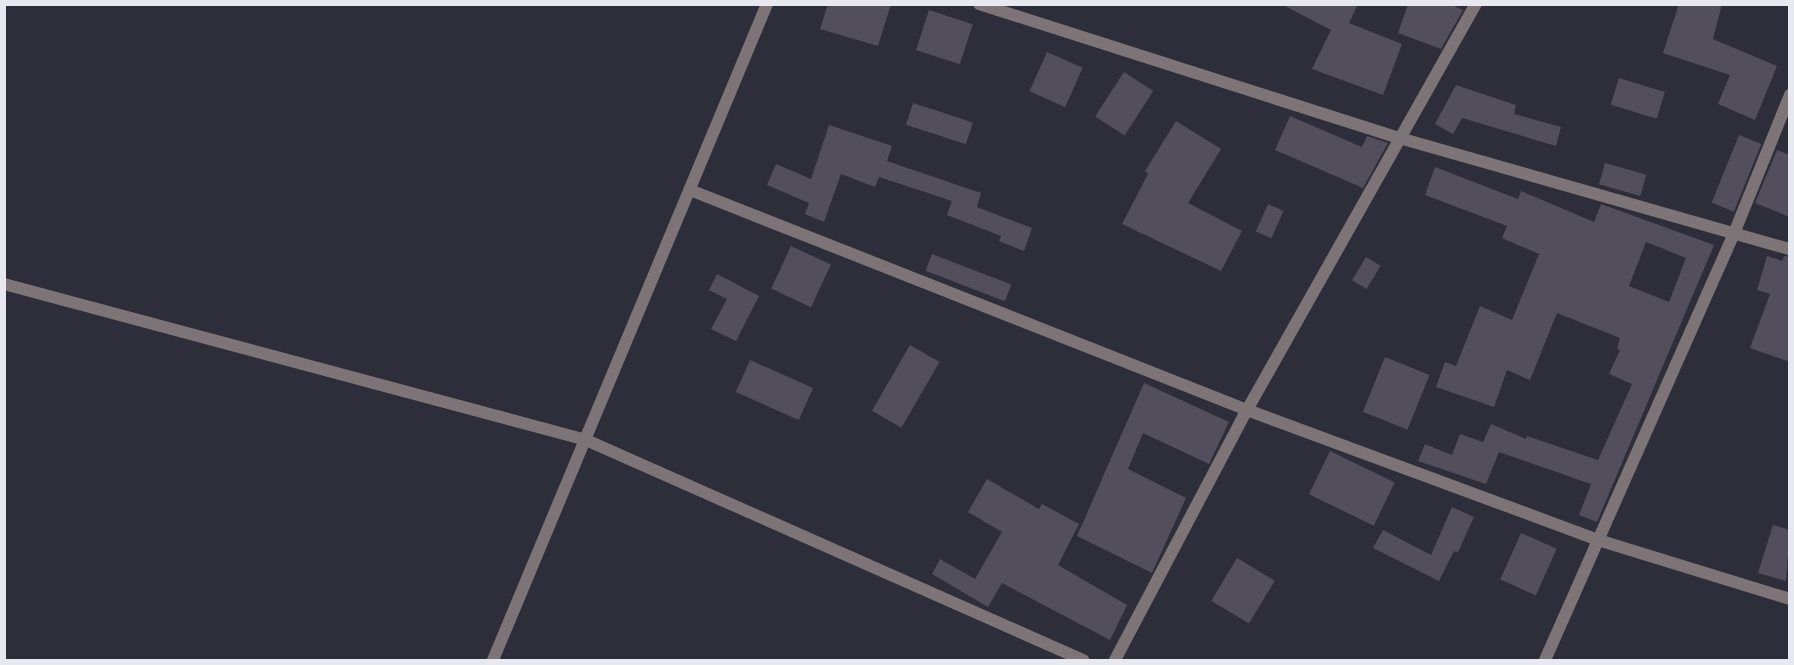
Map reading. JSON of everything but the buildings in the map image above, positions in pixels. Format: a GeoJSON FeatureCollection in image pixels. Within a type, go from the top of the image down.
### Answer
{"type":"FeatureCollection","features":[{"type":"Feature","properties":{"kind":"street"},"geometry":{"type":"LineString","coordinates":[[493,660],[767,4]]}},
{"type":"Feature","properties":{"kind":"street"},"geometry":{"type":"LineString","coordinates":[[979,4],[1402,139],[1735,231],[1790,249]]}},
{"type":"Feature","properties":{"kind":"street"},"geometry":{"type":"LineString","coordinates":[[1114,660],[1247,410],[1402,139],[1476,4]]}},
{"type":"Feature","properties":{"kind":"street"},"geometry":{"type":"LineString","coordinates":[[1545,660],[1735,231],[1790,95]]}},
{"type":"Feature","properties":{"kind":"street"},"geometry":{"type":"LineString","coordinates":[[690,190],[1247,410],[1598,540],[1790,599]]}},
{"type":"Feature","properties":{"kind":"street"},"geometry":{"type":"LineString","coordinates":[[4,284],[586,440],[1083,660]]}}]}
